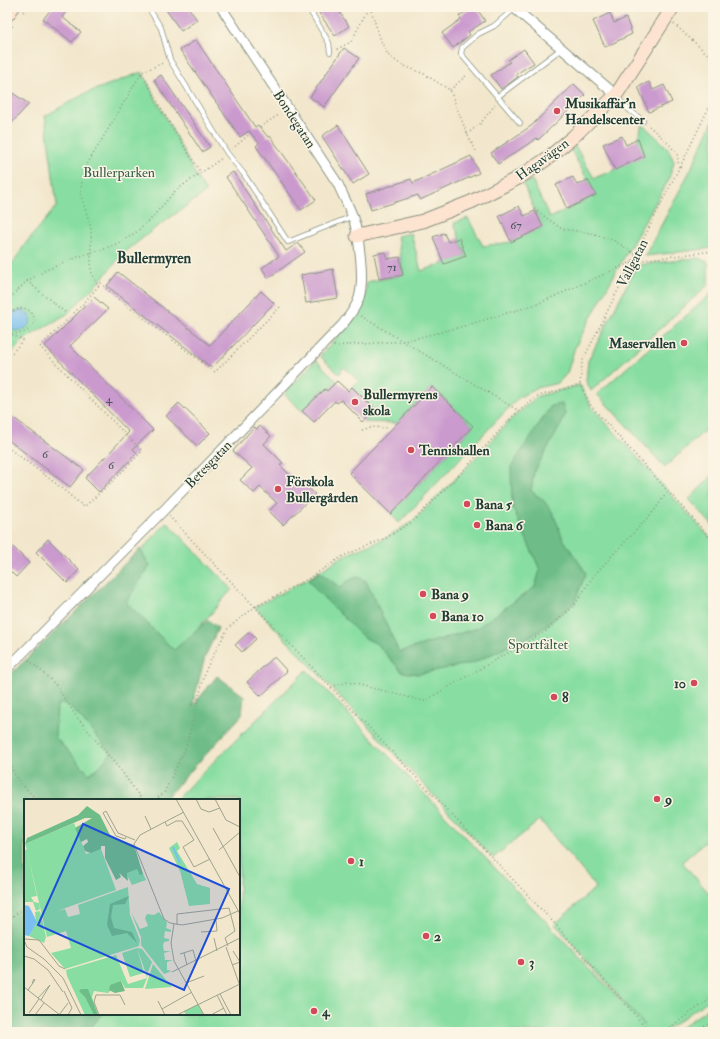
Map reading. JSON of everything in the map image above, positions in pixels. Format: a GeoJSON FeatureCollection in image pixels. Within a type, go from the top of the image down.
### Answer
{"type":"FeatureCollection","features":[{"type":"Feature","properties":{"kind":"street"},"geometry":{"type":"LineString","coordinates":[[7,15],[13,7]]}},
{"type":"Feature","properties":{"kind":"street","name":"Bondegatan"},"geometry":{"type":"LineString","coordinates":[[221,7],[338,184],[352,216],[357,236]]}},
{"type":"Feature","properties":{"kind":"street"},"geometry":{"type":"LineString","coordinates":[[514,8],[616,95]]}},
{"type":"Feature","properties":{"kind":"street","name":"Hagavägen"},"geometry":{"type":"LineString","coordinates":[[357,236],[423,221],[471,202],[520,177],[553,154],[616,95],[670,12]]}},
{"type":"Feature","properties":{"kind":"street","name":"Betesgatan"},"geometry":{"type":"LineString","coordinates":[[7,669],[164,510],[179,499],[343,324],[353,311],[359,297],[362,274],[357,236]]}},
{"type":"Feature","properties":{"kind":"lane"},"geometry":{"type":"LineString","coordinates":[[148,7],[161,28],[170,60],[227,153],[243,172],[288,242],[352,216]]}},
{"type":"Feature","properties":{"kind":"lane"},"geometry":{"type":"LineString","coordinates":[[308,7],[329,44],[330,52]]}},
{"type":"Feature","properties":{"kind":"lane"},"geometry":{"type":"LineString","coordinates":[[514,8],[494,26],[478,34],[462,48],[461,54],[498,99],[520,122]]}},
{"type":"Feature","properties":{"kind":"lane"},"geometry":{"type":"LineString","coordinates":[[498,99],[561,49]]}},
{"type":"Feature","properties":{"kind":"lane"},"geometry":{"type":"LineString","coordinates":[[616,95],[627,108],[643,121]]}},
{"type":"Feature","properties":{"kind":"path"},"geometry":{"type":"LineString","coordinates":[[330,52],[351,42],[369,7]]}},
{"type":"Feature","properties":{"kind":"path"},"geometry":{"type":"LineString","coordinates":[[369,7],[380,41],[388,54],[400,64],[424,74],[450,90],[467,134],[476,151]]}},
{"type":"Feature","properties":{"kind":"path"},"geometry":{"type":"LineString","coordinates":[[670,12],[713,59]]}},
{"type":"Feature","properties":{"kind":"path"},"geometry":{"type":"LineString","coordinates":[[97,284],[91,271],[91,227],[80,193],[86,168],[142,72],[170,60]]}},
{"type":"Feature","properties":{"kind":"path"},"geometry":{"type":"LineString","coordinates":[[450,90],[473,70]]}},
{"type":"Feature","properties":{"kind":"path"},"geometry":{"type":"LineString","coordinates":[[142,72],[166,117],[201,173]]}},
{"type":"Feature","properties":{"kind":"path"},"geometry":{"type":"LineString","coordinates":[[467,134],[480,124],[498,99]]}},
{"type":"Feature","properties":{"kind":"path","name":"Vallgatan"},"geometry":{"type":"LineString","coordinates":[[580,385],[582,362],[634,261],[713,99]]}},
{"type":"Feature","properties":{"kind":"path"},"geometry":{"type":"LineString","coordinates":[[260,127],[288,109]]}},
{"type":"Feature","properties":{"kind":"path"},"geometry":{"type":"LineString","coordinates":[[643,121],[669,144],[677,154],[679,168]]}},
{"type":"Feature","properties":{"kind":"path"},"geometry":{"type":"LineString","coordinates":[[7,301],[27,281],[46,270],[65,261],[121,242],[150,220],[175,191],[201,173],[251,133]]}},
{"type":"Feature","properties":{"kind":"path"},"geometry":{"type":"LineString","coordinates":[[534,209],[562,229],[592,233],[613,240],[636,255]]}},
{"type":"Feature","properties":{"kind":"path"},"geometry":{"type":"LineString","coordinates":[[321,347],[405,342],[537,304],[634,261],[713,251]]}},
{"type":"Feature","properties":{"kind":"path"},"geometry":{"type":"LineString","coordinates":[[27,281],[67,314]]}},
{"type":"Feature","properties":{"kind":"path"},"geometry":{"type":"LineString","coordinates":[[7,447],[54,482],[84,507],[116,478],[142,451],[40,346],[83,304],[100,283],[118,299],[215,372],[282,305]]}},
{"type":"Feature","properties":{"kind":"path"},"geometry":{"type":"LineString","coordinates":[[7,316],[15,310],[24,308],[30,311],[34,317],[33,324],[29,329],[22,333],[10,333]]}},
{"type":"Feature","properties":{"kind":"path"},"geometry":{"type":"LineString","coordinates":[[353,311],[520,412]]}},
{"type":"Feature","properties":{"kind":"path"},"geometry":{"type":"LineString","coordinates":[[7,330],[23,340],[7,359]]}},
{"type":"Feature","properties":{"kind":"path"},"geometry":{"type":"LineString","coordinates":[[156,799],[164,793],[186,747],[206,669],[228,628],[255,607],[308,579],[343,556],[386,538],[413,521],[464,470],[513,416],[520,412],[538,396],[580,385],[591,406],[713,541]]}},
{"type":"Feature","properties":{"kind":"path"},"geometry":{"type":"LineString","coordinates":[[362,430],[371,427],[389,428]]}},
{"type":"Feature","properties":{"kind":"path"},"geometry":{"type":"LineString","coordinates":[[331,687],[348,682],[424,701],[546,631],[574,606],[594,575],[654,511],[668,491]]}},
{"type":"Feature","properties":{"kind":"path"},"geometry":{"type":"LineString","coordinates":[[164,510],[555,924],[650,1032]]}},
{"type":"Feature","properties":{"kind":"path"},"geometry":{"type":"LineString","coordinates":[[22,654],[55,684],[76,716],[122,772],[141,799]]}},
{"type":"Feature","properties":{"kind":"path"},"geometry":{"type":"LineString","coordinates":[[7,747],[9,767],[19,781],[36,799]]}},
{"type":"Feature","properties":{"kind":"path"},"geometry":{"type":"LineString","coordinates":[[7,921],[24,908]]}},
{"type":"Feature","properties":{"kind":"path"},"geometry":{"type":"LineString","coordinates":[[663,1032],[713,997]]}},
{"type":"Feature","properties":{"kind":"path"},"geometry":{"type":"LineString","coordinates":[[689,1032],[713,1023]]}},
{"type":"Feature","properties":{"kind":"green space","name":"Bullerparken"},"geometry":{"type":"Polygon","coordinates":[[[142,72],[196,176],[206,192],[154,229],[125,252],[97,284],[67,314],[23,340],[7,359],[7,272],[26,243],[57,206],[45,116],[84,94],[142,72]]]}},
{"type":"Feature","properties":{"kind":"green space"},"geometry":{"type":"Polygon","coordinates":[[[713,121],[713,248],[645,256],[690,171],[713,121]]]}},
{"type":"Feature","properties":{"kind":"green space"},"geometry":{"type":"Polygon","coordinates":[[[642,124],[668,148],[674,162],[668,181],[575,347],[567,373],[558,383],[536,388],[518,398],[399,523],[391,514],[473,426],[432,387],[397,423],[363,422],[375,410],[352,387],[358,381],[344,367],[339,374],[320,356],[353,320],[364,303],[367,282],[403,275],[397,236],[411,233],[421,271],[466,256],[454,223],[468,218],[483,246],[511,242],[542,227],[523,184],[532,180],[550,218],[596,195],[571,150],[575,146],[594,178],[615,170],[638,139],[642,124]]]}},
{"type":"Feature","properties":{"kind":"green space"},"geometry":{"type":"Polygon","coordinates":[[[698,258],[708,262],[708,285],[591,391],[586,381],[588,361],[637,265],[698,258]]]}},
{"type":"Feature","properties":{"kind":"green space","name":"Maservallen"},"geometry":{"type":"Polygon","coordinates":[[[713,292],[713,423],[665,467],[597,394],[713,292]]]}},
{"type":"Feature","properties":{"kind":"green space"},"geometry":{"type":"Polygon","coordinates":[[[316,360],[337,381],[327,391],[324,389],[302,411],[284,394],[316,360]]]}},
{"type":"Feature","properties":{"kind":"green space","name":"Sportfältet"},"geometry":{"type":"Polygon","coordinates":[[[580,385],[591,406],[713,541],[713,835],[682,862],[713,898],[713,997],[663,1032],[86,1032],[102,1015],[240,1015],[240,799],[176,799],[307,670],[645,1026],[555,924],[596,887],[540,820],[493,858],[255,607],[308,579],[343,556],[386,538],[413,521],[464,470],[513,417],[538,396],[580,385]]]}},
{"type":"Feature","properties":{"kind":"green space"},"geometry":{"type":"Polygon","coordinates":[[[562,404],[565,413],[562,423],[534,472],[531,491],[543,500],[553,513],[563,539],[586,573],[574,603],[536,633],[473,663],[418,674],[402,672],[377,644],[363,637],[317,591],[308,579],[319,572],[341,588],[346,582],[357,577],[366,581],[399,652],[477,628],[535,587],[540,570],[512,506],[511,467],[551,406],[562,404]]]}},
{"type":"Feature","properties":{"kind":"green space"},"geometry":{"type":"Polygon","coordinates":[[[713,475],[713,526],[689,499],[713,475]]]}},
{"type":"Feature","properties":{"kind":"green space"},"geometry":{"type":"Polygon","coordinates":[[[167,522],[232,589],[174,657],[106,590],[167,522]]]}},
{"type":"Feature","properties":{"kind":"green space"},"geometry":{"type":"Polygon","coordinates":[[[140,549],[150,566],[126,602],[174,650],[208,620],[218,628],[205,657],[192,707],[217,676],[244,696],[242,715],[165,799],[24,799],[24,1015],[102,1015],[86,1032],[7,1032],[7,678],[140,549]],[[65,703],[57,705],[55,737],[89,774],[99,767],[111,753],[79,716],[65,703]]]}},
{"type":"Feature","properties":{"kind":"green space"},"geometry":{"type":"Polygon","coordinates":[[[39,655],[141,755],[99,794],[16,710],[39,655]]]}},
{"type":"Feature","properties":{"kind":"green space"},"geometry":{"type":"Polygon","coordinates":[[[713,1005],[713,1032],[675,1032],[713,1005]]]}},
{"type":"Feature","properties":{"kind":"water"},"geometry":{"type":"Polygon","coordinates":[[[23,310],[31,319],[28,326],[18,331],[7,328],[10,315],[23,310]]]}},
{"type":"Feature","properties":{"kind":"building"},"geometry":{"type":"Polygon","coordinates":[[[53,7],[70,7],[62,17],[81,32],[72,42],[43,19],[53,7]]]}},
{"type":"Feature","properties":{"kind":"building"},"geometry":{"type":"Polygon","coordinates":[[[164,7],[188,7],[197,20],[181,31],[164,7]]]}},
{"type":"Feature","properties":{"kind":"building"},"geometry":{"type":"Polygon","coordinates":[[[315,7],[336,7],[349,26],[335,36],[315,7]]]}},
{"type":"Feature","properties":{"kind":"building"},"geometry":{"type":"Polygon","coordinates":[[[473,7],[476,7],[485,21],[468,32],[470,35],[453,48],[442,33],[461,19],[459,16],[473,7]]]}},
{"type":"Feature","properties":{"kind":"building"},"geometry":{"type":"Polygon","coordinates":[[[610,13],[614,23],[626,18],[632,34],[605,47],[593,21],[610,13]]]}},
{"type":"Feature","properties":{"kind":"building"},"geometry":{"type":"Polygon","coordinates":[[[196,40],[255,127],[258,125],[268,137],[270,136],[316,200],[301,210],[256,146],[259,143],[249,131],[240,137],[180,50],[196,40]]]}},
{"type":"Feature","properties":{"kind":"building"},"geometry":{"type":"Polygon","coordinates":[[[344,48],[359,58],[324,107],[310,97],[344,48]]]}},
{"type":"Feature","properties":{"kind":"building"},"geometry":{"type":"Polygon","coordinates":[[[524,49],[534,63],[516,74],[518,77],[501,89],[491,75],[510,62],[508,60],[524,49]]]}},
{"type":"Feature","properties":{"kind":"building"},"geometry":{"type":"Polygon","coordinates":[[[161,75],[210,147],[202,152],[154,80],[161,75]]]}},
{"type":"Feature","properties":{"kind":"building"},"geometry":{"type":"Polygon","coordinates":[[[649,82],[653,90],[664,85],[672,102],[649,112],[638,87],[649,82]]]}},
{"type":"Feature","properties":{"kind":"building"},"geometry":{"type":"Polygon","coordinates":[[[574,84],[585,95],[538,140],[537,138],[498,164],[491,153],[531,126],[574,84]]]}},
{"type":"Feature","properties":{"kind":"building"},"geometry":{"type":"Polygon","coordinates":[[[11,92],[29,104],[7,128],[7,96],[11,92]]]}},
{"type":"Feature","properties":{"kind":"building"},"geometry":{"type":"Polygon","coordinates":[[[338,125],[369,174],[353,184],[322,136],[338,125]]]}},
{"type":"Feature","properties":{"kind":"building"},"geometry":{"type":"Polygon","coordinates":[[[622,136],[626,145],[638,139],[644,156],[615,170],[603,144],[622,136]]]}},
{"type":"Feature","properties":{"kind":"building"},"geometry":{"type":"Polygon","coordinates":[[[471,156],[479,173],[420,200],[418,195],[371,210],[366,194],[411,179],[413,183],[471,156]]]}},
{"type":"Feature","properties":{"kind":"building"},"geometry":{"type":"Polygon","coordinates":[[[233,172],[286,251],[298,243],[305,252],[268,278],[262,268],[279,256],[226,177],[233,172]]]}},
{"type":"Feature","properties":{"kind":"building"},"geometry":{"type":"Polygon","coordinates":[[[573,177],[577,185],[588,180],[596,195],[567,209],[556,185],[573,177]]]}},
{"type":"Feature","properties":{"kind":"building"},"geometry":{"type":"Polygon","coordinates":[[[519,206],[524,216],[535,211],[543,227],[511,242],[499,216],[519,206]]]}},
{"type":"Feature","properties":{"kind":"building"},"geometry":{"type":"Polygon","coordinates":[[[444,233],[448,242],[459,238],[466,256],[444,264],[433,237],[444,233]]]}},
{"type":"Feature","properties":{"kind":"building"},"geometry":{"type":"Polygon","coordinates":[[[386,252],[387,259],[400,257],[403,275],[379,279],[374,254],[386,252]]]}},
{"type":"Feature","properties":{"kind":"building"},"geometry":{"type":"Polygon","coordinates":[[[333,269],[338,298],[306,303],[301,275],[333,269]]]}},
{"type":"Feature","properties":{"kind":"building"},"geometry":{"type":"Polygon","coordinates":[[[118,272],[210,345],[261,291],[274,303],[212,368],[107,286],[118,272]]]}},
{"type":"Feature","properties":{"kind":"building"},"geometry":{"type":"Polygon","coordinates":[[[94,297],[108,309],[70,346],[153,430],[133,449],[137,453],[99,492],[85,478],[129,432],[45,346],[94,297]]]}},
{"type":"Feature","properties":{"kind":"building","name":"Bullermyrens skola"},"geometry":{"type":"Polygon","coordinates":[[[337,381],[348,391],[352,387],[375,410],[363,422],[341,400],[337,403],[335,401],[314,422],[302,411],[325,389],[327,391],[337,381]]]}},
{"type":"Feature","properties":{"kind":"building","name":"Tennishallen"},"geometry":{"type":"Polygon","coordinates":[[[432,387],[473,426],[391,514],[349,473],[432,387]]]}},
{"type":"Feature","properties":{"kind":"building"},"geometry":{"type":"Polygon","coordinates":[[[179,403],[210,433],[197,446],[166,416],[179,403]]]}},
{"type":"Feature","properties":{"kind":"building"},"geometry":{"type":"Polygon","coordinates":[[[7,413],[84,470],[70,487],[7,439],[7,413]]]}},
{"type":"Feature","properties":{"kind":"building"},"geometry":{"type":"Polygon","coordinates":[[[260,426],[271,436],[264,444],[283,463],[280,465],[297,482],[300,480],[315,494],[283,525],[269,511],[277,503],[260,487],[254,493],[240,480],[252,468],[233,451],[254,427],[257,429],[260,426]]]}},
{"type":"Feature","properties":{"kind":"building"},"geometry":{"type":"Polygon","coordinates":[[[48,539],[79,570],[67,583],[36,552],[48,539]]]}},
{"type":"Feature","properties":{"kind":"building"},"geometry":{"type":"Polygon","coordinates":[[[7,541],[29,563],[16,577],[7,568],[7,541]]]}},
{"type":"Feature","properties":{"kind":"building"},"geometry":{"type":"Polygon","coordinates":[[[249,632],[256,639],[242,652],[235,645],[249,632]]]}},
{"type":"Feature","properties":{"kind":"building"},"geometry":{"type":"Polygon","coordinates":[[[274,657],[287,671],[261,696],[247,682],[274,657]]]}},
{"type":"Feature","properties":{"kind":"place","name":"Musikaffär'n Handelscenter"},"geometry":{"type":"Point","coordinates":[557,111]}},
{"type":"Feature","properties":{"kind":"place","name":"Maservallen"},"geometry":{"type":"Point","coordinates":[684,343]}},
{"type":"Feature","properties":{"kind":"place","name":"Bullermyrens skola"},"geometry":{"type":"Point","coordinates":[355,402]}},
{"type":"Feature","properties":{"kind":"place","name":"Tennishallen"},"geometry":{"type":"Point","coordinates":[411,450]}},
{"type":"Feature","properties":{"kind":"place","name":"Förskola Bullergården"},"geometry":{"type":"Point","coordinates":[278,489]}},
{"type":"Feature","properties":{"kind":"place","name":"Bana 5"},"geometry":{"type":"Point","coordinates":[467,504]}},
{"type":"Feature","properties":{"kind":"place","name":"Bana 6"},"geometry":{"type":"Point","coordinates":[477,525]}},
{"type":"Feature","properties":{"kind":"place","name":"Bana 9"},"geometry":{"type":"Point","coordinates":[423,594]}},
{"type":"Feature","properties":{"kind":"place","name":"Bana 10"},"geometry":{"type":"Point","coordinates":[433,616]}},
{"type":"Feature","properties":{"kind":"place","name":"10"},"geometry":{"type":"Point","coordinates":[694,683]}},
{"type":"Feature","properties":{"kind":"place","name":"8"},"geometry":{"type":"Point","coordinates":[554,697]}},
{"type":"Feature","properties":{"kind":"place","name":"9"},"geometry":{"type":"Point","coordinates":[657,799]}},
{"type":"Feature","properties":{"kind":"place","name":"1"},"geometry":{"type":"Point","coordinates":[351,861]}},
{"type":"Feature","properties":{"kind":"place","name":"2"},"geometry":{"type":"Point","coordinates":[426,936]}},
{"type":"Feature","properties":{"kind":"place","name":"3"},"geometry":{"type":"Point","coordinates":[521,962]}},
{"type":"Feature","properties":{"kind":"place","name":"4"},"geometry":{"type":"Point","coordinates":[314,1011]}},
{"type":"Feature","properties":{"kind":"district","name":"Bullermyren"},"geometry":{"type":"Point","coordinates":[154,258]}}]}
